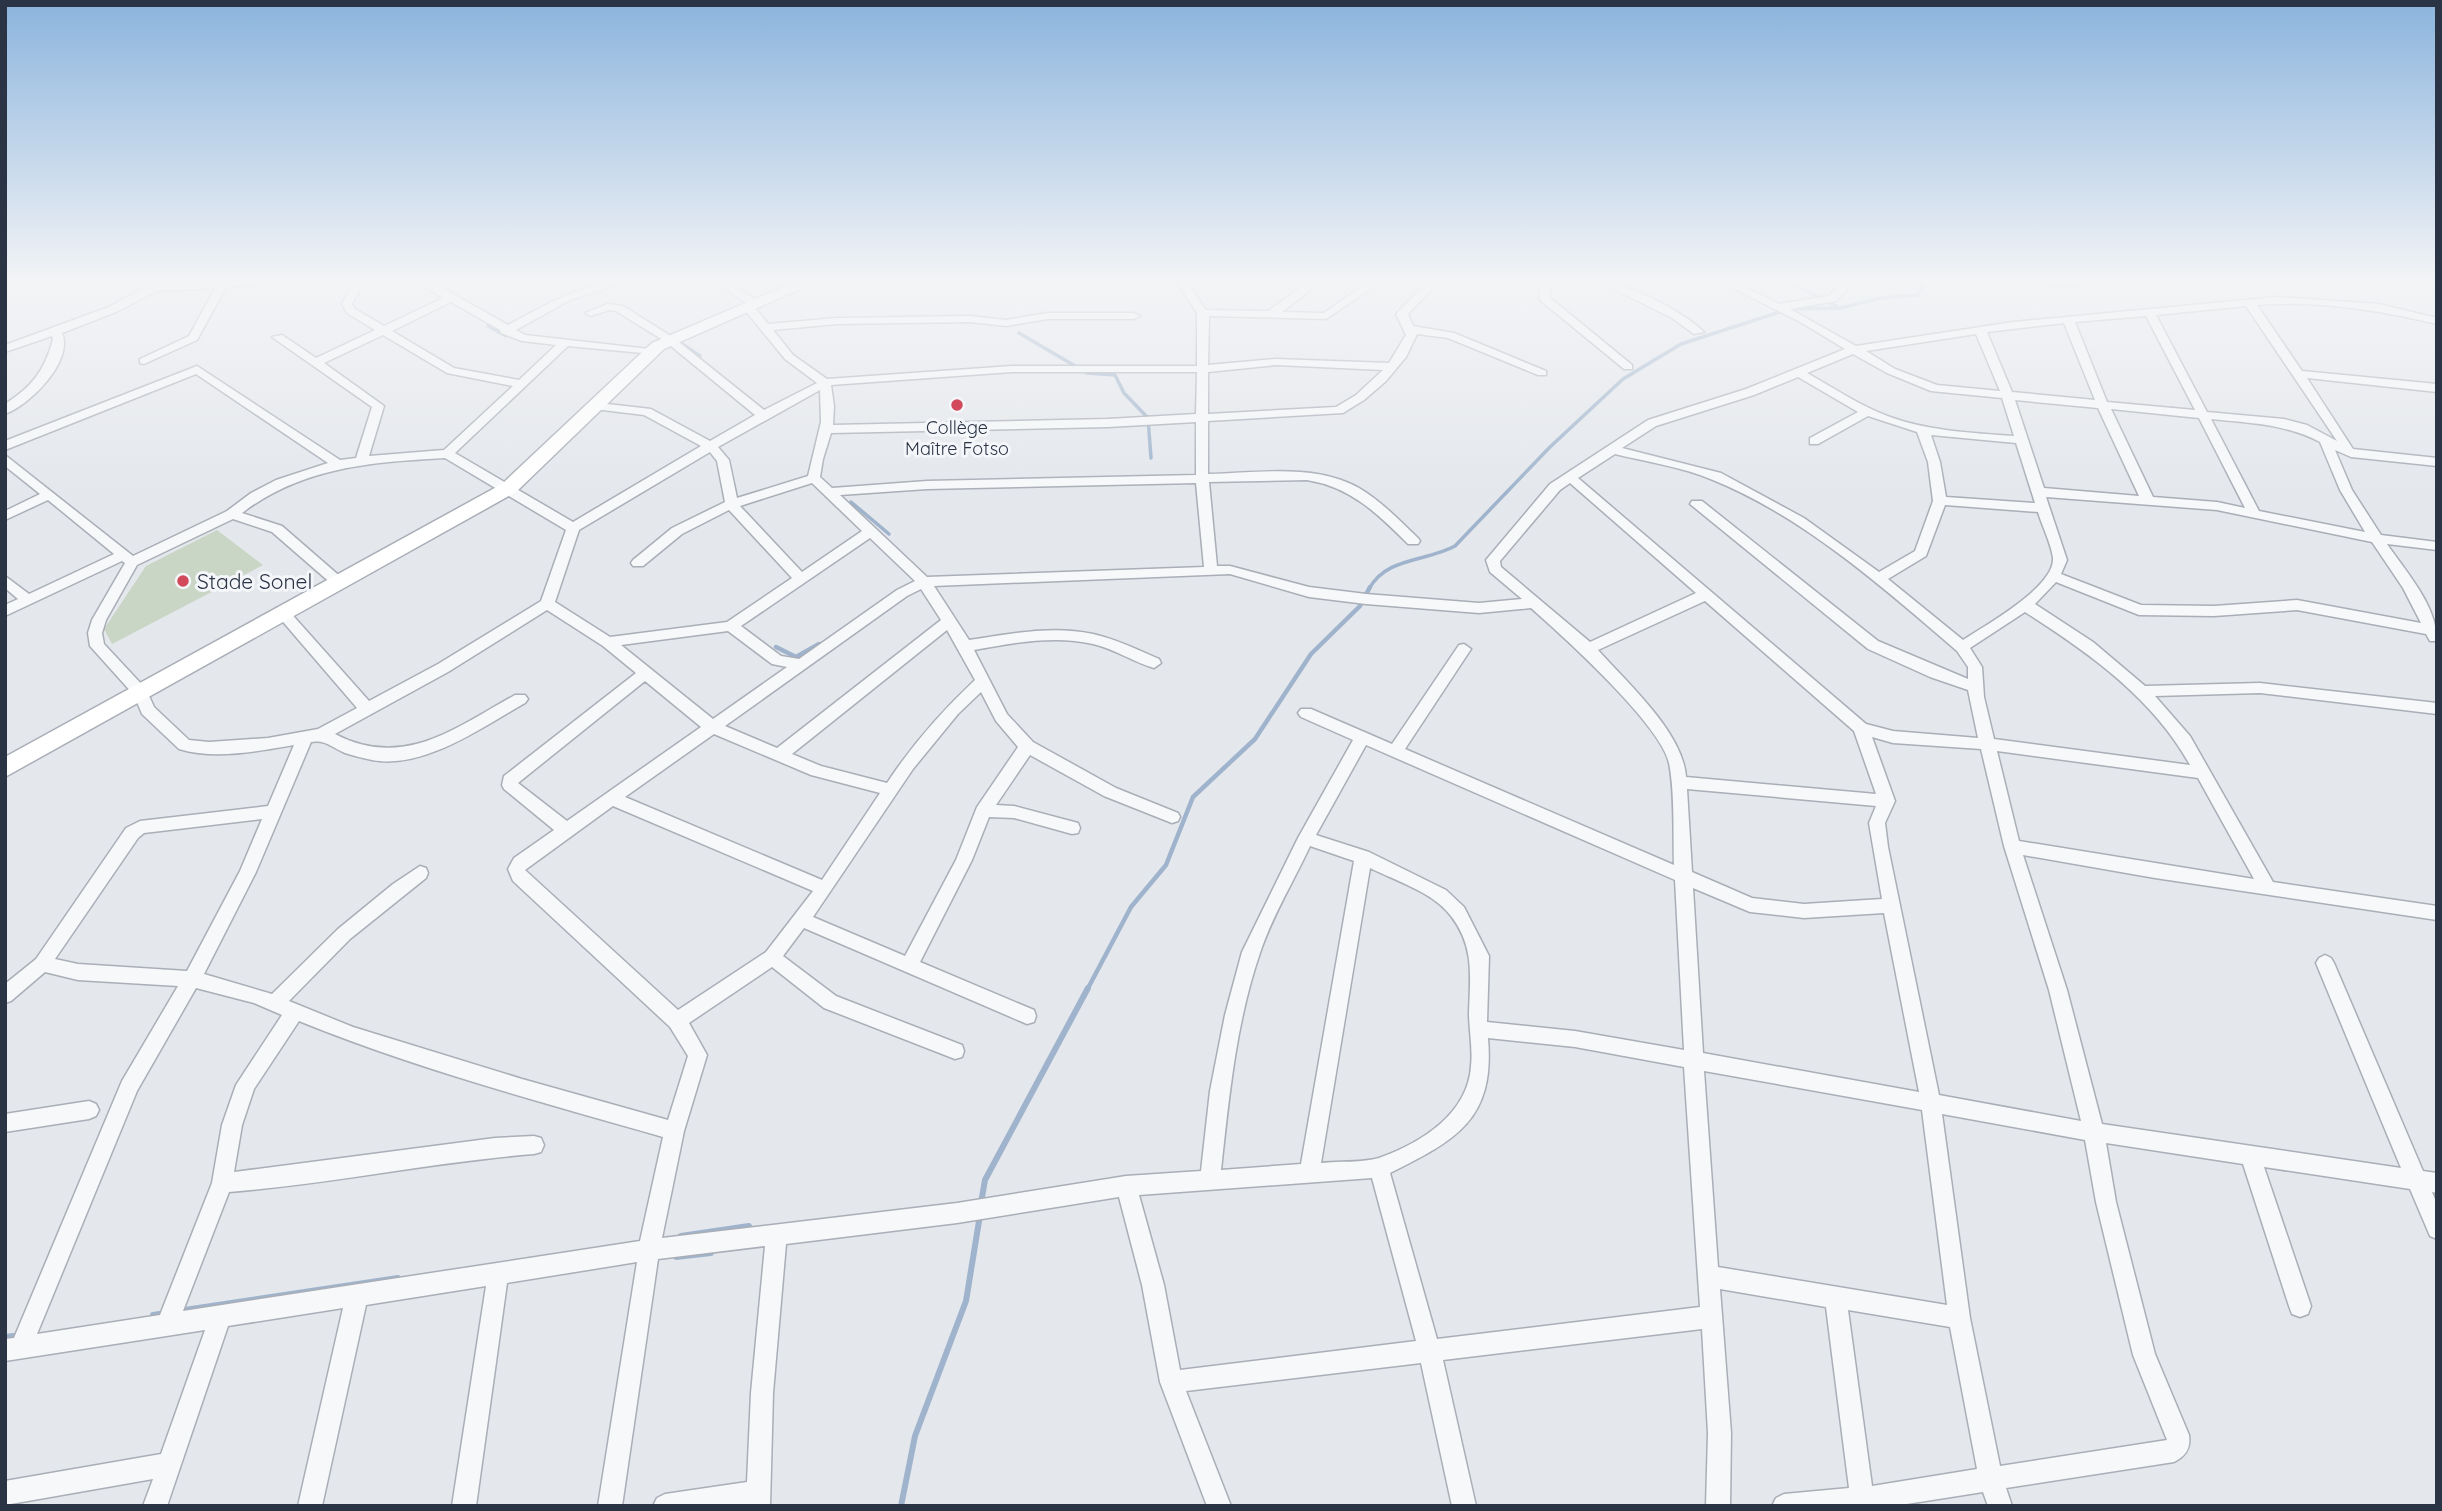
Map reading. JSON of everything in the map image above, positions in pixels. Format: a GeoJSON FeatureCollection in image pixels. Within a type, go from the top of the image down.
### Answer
{"type":"FeatureCollection","features":[{"type":"Feature","properties":{"kind":"main road"},"geometry":{"type":"LineString","coordinates":[[5,768],[509,488],[649,352]]}},
{"type":"Feature","properties":{"kind":"street"},"geometry":{"type":"LineString","coordinates":[[5,410],[35,390],[47,378],[55,352]]}},
{"type":"Feature","properties":{"kind":"street"},"geometry":{"type":"LineString","coordinates":[[144,361],[164,352]]}},
{"type":"Feature","properties":{"kind":"street"},"geometry":{"type":"LineString","coordinates":[[301,352],[379,406],[362,458]]}},
{"type":"Feature","properties":{"kind":"street"},"geometry":{"type":"LineString","coordinates":[[317,362],[338,352]]}},
{"type":"Feature","properties":{"kind":"street"},"geometry":{"type":"LineString","coordinates":[[419,352],[451,371],[523,384]]}},
{"type":"Feature","properties":{"kind":"street"},"geometry":{"type":"LineString","coordinates":[[447,454],[556,352]]}},
{"type":"Feature","properties":{"kind":"street"},"geometry":{"type":"LineString","coordinates":[[643,352],[649,352]]}},
{"type":"Feature","properties":{"kind":"street"},"geometry":{"type":"LineString","coordinates":[[684,352],[763,415]]}},
{"type":"Feature","properties":{"kind":"street"},"geometry":{"type":"LineString","coordinates":[[784,352],[825,383],[829,405],[826,429],[813,466],[814,478],[924,582],[965,646],[1002,717],[1027,746],[1110,792],[1172,817]]}},
{"type":"Feature","properties":{"kind":"street"},"geometry":{"type":"LineString","coordinates":[[1202,352],[1202,478],[1211,571]]}},
{"type":"Feature","properties":{"kind":"street"},"geometry":{"type":"LineString","coordinates":[[826,429],[1203,419],[1339,410],[1364,396],[1401,352]]}},
{"type":"Feature","properties":{"kind":"street"},"geometry":{"type":"LineString","coordinates":[[1490,352],[1542,373]]}},
{"type":"Feature","properties":{"kind":"street"},"geometry":{"type":"LineString","coordinates":[[1609,352],[1628,367]]}},
{"type":"Feature","properties":{"kind":"street"},"geometry":{"type":"LineString","coordinates":[[1718,1506],[1721,1462],[1693,1061],[1677,761],[1671,746],[1588,649],[1492,564],[1555,487],[1652,423],[1800,373],[1849,352]]}},
{"type":"Feature","properties":{"kind":"street"},"geometry":{"type":"LineString","coordinates":[[1855,352],[1935,388],[2284,423],[2325,438],[2351,453],[2437,462]]}},
{"type":"Feature","properties":{"kind":"street"},"geometry":{"type":"LineString","coordinates":[[1962,647],[2024,604],[2054,577],[2060,560],[2001,376],[1990,352]]}},
{"type":"Feature","properties":{"kind":"street"},"geometry":{"type":"LineString","coordinates":[[2081,352],[2103,406],[2147,499]]}},
{"type":"Feature","properties":{"kind":"street"},"geometry":{"type":"LineString","coordinates":[[2171,352],[2254,513]]}},
{"type":"Feature","properties":{"kind":"street"},"geometry":{"type":"LineString","coordinates":[[2283,352],[2351,453]]}},
{"type":"Feature","properties":{"kind":"street"},"geometry":{"type":"LineString","coordinates":[[127,559],[95,634],[97,646],[141,693],[147,710],[185,745],[209,748],[304,740],[322,734],[368,710],[547,604],[572,528],[763,415],[825,383],[1012,369],[1202,369],[1276,362],[1390,367]]}},
{"type":"Feature","properties":{"kind":"street"},"geometry":{"type":"LineString","coordinates":[[5,446],[159,381],[197,369],[336,463]]}},
{"type":"Feature","properties":{"kind":"street"},"geometry":{"type":"LineString","coordinates":[[1800,373],[1867,412],[1923,430],[2022,440]]}},
{"type":"Feature","properties":{"kind":"street"},"geometry":{"type":"LineString","coordinates":[[2298,374],[2437,388]]}},
{"type":"Feature","properties":{"kind":"street"},"geometry":{"type":"LineString","coordinates":[[594,405],[647,412],[712,447],[723,460],[731,502],[745,522],[801,579]]}},
{"type":"Feature","properties":{"kind":"street"},"geometry":{"type":"LineString","coordinates":[[1814,442],[1867,412]]}},
{"type":"Feature","properties":{"kind":"street"},"geometry":{"type":"LineString","coordinates":[[1880,579],[1922,553],[1940,501],[1940,483],[1923,430]]}},
{"type":"Feature","properties":{"kind":"street"},"geometry":{"type":"LineString","coordinates":[[2325,438],[2339,474],[2423,610],[2435,635]]}},
{"type":"Feature","properties":{"kind":"street"},"geometry":{"type":"LineString","coordinates":[[1613,450],[1686,467],[1749,492],[1799,521],[1880,579],[1962,647],[1975,667],[1976,687],[2012,846],[2058,990],[2094,1132],[2106,1202],[2144,1355],[2179,1444],[2174,1450],[1991,1480],[1862,1499],[1784,1506]]}},
{"type":"Feature","properties":{"kind":"street"},"geometry":{"type":"LineString","coordinates":[[5,611],[232,514],[278,484],[336,463],[362,458],[447,454],[509,488],[572,528]]}},
{"type":"Feature","properties":{"kind":"street"},"geometry":{"type":"LineString","coordinates":[[5,459],[127,559]]}},
{"type":"Feature","properties":{"kind":"street"},"geometry":{"type":"LineString","coordinates":[[827,492],[927,485],[1307,476],[1338,481],[1355,489],[1413,541]]}},
{"type":"Feature","properties":{"kind":"street"},"geometry":{"type":"LineString","coordinates":[[1570,477],[1861,728],[1893,737],[1988,744],[2202,773]]}},
{"type":"Feature","properties":{"kind":"street"},"geometry":{"type":"LineString","coordinates":[[638,563],[654,547],[694,519],[731,502],[814,478]]}},
{"type":"Feature","properties":{"kind":"street"},"geometry":{"type":"LineString","coordinates":[[2038,492],[2147,499],[2254,513],[2377,539],[2437,546]]}},
{"type":"Feature","properties":{"kind":"street"},"geometry":{"type":"LineString","coordinates":[[5,516],[49,495]]}},
{"type":"Feature","properties":{"kind":"street"},"geometry":{"type":"LineString","coordinates":[[1940,501],[2043,508]]}},
{"type":"Feature","properties":{"kind":"street"},"geometry":{"type":"LineString","coordinates":[[1697,504],[1873,645],[1925,669],[1976,687]]}},
{"type":"Feature","properties":{"kind":"street"},"geometry":{"type":"LineString","coordinates":[[232,514],[277,529],[338,582]]}},
{"type":"Feature","properties":{"kind":"street"},"geometry":{"type":"LineString","coordinates":[[608,642],[731,626],[870,532]]}},
{"type":"Feature","properties":{"kind":"street"},"geometry":{"type":"LineString","coordinates":[[610,1506],[649,1250],[674,1131],[698,1055],[677,1021],[519,876],[516,869],[520,863],[902,593],[924,582],[1240,571],[1309,592],[1404,603],[1479,608],[1535,603]]}},
{"type":"Feature","properties":{"kind":"street"},"geometry":{"type":"LineString","coordinates":[[2054,577],[2138,610],[2214,611],[2297,606],[2344,611],[2435,635]]}},
{"type":"Feature","properties":{"kind":"street"},"geometry":{"type":"LineString","coordinates":[[5,580],[28,601]]}},
{"type":"Feature","properties":{"kind":"street"},"geometry":{"type":"LineString","coordinates":[[1588,649],[1707,594]]}},
{"type":"Feature","properties":{"kind":"street"},"geometry":{"type":"LineString","coordinates":[[547,604],[608,642],[712,727],[817,771],[890,790]]}},
{"type":"Feature","properties":{"kind":"street"},"geometry":{"type":"LineString","coordinates":[[2024,604],[2088,646],[2142,691],[2184,740],[2267,887]]}},
{"type":"Feature","properties":{"kind":"street"},"geometry":{"type":"LineString","coordinates":[[283,613],[368,710]]}},
{"type":"Feature","properties":{"kind":"street"},"geometry":{"type":"LineString","coordinates":[[778,756],[949,621]]}},
{"type":"Feature","properties":{"kind":"street"},"geometry":{"type":"LineString","coordinates":[[731,626],[777,660],[801,664]]}},
{"type":"Feature","properties":{"kind":"street"},"geometry":{"type":"LineString","coordinates":[[965,646],[1049,635],[1080,636],[1096,639],[1154,663]]}},
{"type":"Feature","properties":{"kind":"street"},"geometry":{"type":"LineString","coordinates":[[1396,750],[1464,649]]}},
{"type":"Feature","properties":{"kind":"street"},"geometry":{"type":"LineString","coordinates":[[777,660],[778,680]]}},
{"type":"Feature","properties":{"kind":"street"},"geometry":{"type":"LineString","coordinates":[[566,830],[510,785],[510,780],[645,673]]}},
{"type":"Feature","properties":{"kind":"street"},"geometry":{"type":"LineString","coordinates":[[677,1021],[772,957],[825,890],[890,790],[934,731],[984,680]]}},
{"type":"Feature","properties":{"kind":"street"},"geometry":{"type":"LineString","coordinates":[[2142,691],[2260,688],[2437,709]]}},
{"type":"Feature","properties":{"kind":"street"},"geometry":{"type":"LineString","coordinates":[[322,734],[347,748],[402,756],[424,750],[520,699]]}},
{"type":"Feature","properties":{"kind":"street"},"geometry":{"type":"LineString","coordinates":[[1306,713],[1750,905],[1804,911],[1892,905]]}},
{"type":"Feature","properties":{"kind":"street"},"geometry":{"type":"LineString","coordinates":[[1861,728],[1887,801],[1877,824],[1905,984],[1931,1104],[1959,1318],[1991,1480],[2000,1506]]}},
{"type":"Feature","properties":{"kind":"street"},"geometry":{"type":"LineString","coordinates":[[1210,1180],[1227,1053],[1251,952],[1306,838],[1363,736]]}},
{"type":"Feature","properties":{"kind":"street"},"geometry":{"type":"LineString","coordinates":[[13,1349],[129,1087],[192,979],[276,811],[304,740]]}},
{"type":"Feature","properties":{"kind":"street"},"geometry":{"type":"LineString","coordinates":[[909,965],[964,860],[983,811],[1027,746]]}},
{"type":"Feature","properties":{"kind":"street"},"geometry":{"type":"LineString","coordinates":[[1678,782],[1887,801]]}},
{"type":"Feature","properties":{"kind":"street"},"geometry":{"type":"LineString","coordinates":[[612,799],[825,890]]}},
{"type":"Feature","properties":{"kind":"street"},"geometry":{"type":"LineString","coordinates":[[5,995],[42,964],[132,834],[140,827],[276,811]]}},
{"type":"Feature","properties":{"kind":"street"},"geometry":{"type":"LineString","coordinates":[[983,811],[1014,812],[1072,828]]}},
{"type":"Feature","properties":{"kind":"street"},"geometry":{"type":"LineString","coordinates":[[13,1349],[649,1250],[957,1213],[1126,1186],[1379,1168],[1436,1140],[1458,1122],[1474,1095],[1481,1066],[1478,1029],[1480,956],[1458,912],[1440,895],[1363,856],[1306,838]]}},
{"type":"Feature","properties":{"kind":"street"},"geometry":{"type":"LineString","coordinates":[[2012,846],[2437,913]]}},
{"type":"Feature","properties":{"kind":"street"},"geometry":{"type":"LineString","coordinates":[[1309,1173],[1363,856]]}},
{"type":"Feature","properties":{"kind":"street"},"geometry":{"type":"LineString","coordinates":[[276,1003],[315,958],[360,918],[420,873]]}},
{"type":"Feature","properties":{"kind":"street"},"geometry":{"type":"LineString","coordinates":[[803,920],[1027,1016]]}},
{"type":"Feature","properties":{"kind":"street"},"geometry":{"type":"LineString","coordinates":[[772,957],[830,1002],[955,1051]]}},
{"type":"Feature","properties":{"kind":"street"},"geometry":{"type":"LineString","coordinates":[[2325,963],[2437,1229]]}},
{"type":"Feature","properties":{"kind":"street"},"geometry":{"type":"LineString","coordinates":[[42,964],[78,972],[192,979],[276,1003],[351,1034],[522,1088],[674,1131]]}},
{"type":"Feature","properties":{"kind":"street"},"geometry":{"type":"LineString","coordinates":[[167,1326],[222,1183],[232,1125],[246,1085],[296,1010]]}},
{"type":"Feature","properties":{"kind":"street"},"geometry":{"type":"LineString","coordinates":[[1478,1029],[1575,1039],[2094,1132],[2437,1183]]}},
{"type":"Feature","properties":{"kind":"street"},"geometry":{"type":"LineString","coordinates":[[5,1123],[14,1119],[89,1110]]}},
{"type":"Feature","properties":{"kind":"street"},"geometry":{"type":"LineString","coordinates":[[222,1183],[275,1180],[464,1152],[534,1145]]}},
{"type":"Feature","properties":{"kind":"street"},"geometry":{"type":"LineString","coordinates":[[2250,1155],[2300,1306]]}},
{"type":"Feature","properties":{"kind":"street"},"geometry":{"type":"LineString","coordinates":[[1379,1168],[1430,1353],[1464,1506]]}},
{"type":"Feature","properties":{"kind":"street"},"geometry":{"type":"LineString","coordinates":[[1126,1186],[1153,1285],[1171,1382],[1219,1506]]}},
{"type":"Feature","properties":{"kind":"street"},"geometry":{"type":"LineString","coordinates":[[665,1506],[758,1499],[762,1393],[777,1233]]}},
{"type":"Feature","properties":{"kind":"street"},"geometry":{"type":"LineString","coordinates":[[464,1506],[498,1274]]}},
{"type":"Feature","properties":{"kind":"street"},"geometry":{"type":"LineString","coordinates":[[1707,1276],[1959,1318]]}},
{"type":"Feature","properties":{"kind":"street"},"geometry":{"type":"LineString","coordinates":[[310,1506],[357,1296]]}},
{"type":"Feature","properties":{"kind":"street"},"geometry":{"type":"LineString","coordinates":[[1835,1296],[1862,1499]]}},
{"type":"Feature","properties":{"kind":"street"},"geometry":{"type":"LineString","coordinates":[[1171,1382],[1430,1353],[1711,1317]]}},
{"type":"Feature","properties":{"kind":"street"},"geometry":{"type":"LineString","coordinates":[[155,1506],[220,1318]]}},
{"type":"Feature","properties":{"kind":"street"},"geometry":{"type":"LineString","coordinates":[[5,1493],[170,1464]]}},
{"type":"Feature","properties":{"kind":"green space","name":"Stade Sonel"},"geometry":{"type":"Polygon","coordinates":[[[217,530],[263,565],[112,644],[104,629],[146,566],[217,530]]]}},
{"type":"Feature","properties":{"kind":"waterway"},"geometry":{"type":"LineString","coordinates":[[693,352],[700,356]]}},
{"type":"Feature","properties":{"kind":"waterway"},"geometry":{"type":"LineString","coordinates":[[1050,352],[1087,373],[1115,375],[1124,393],[1148,418],[1151,458]]}},
{"type":"Feature","properties":{"kind":"waterway"},"geometry":{"type":"LineString","coordinates":[[1369,589],[1386,571],[1455,546],[1550,447],[1623,379],[1669,352]]}},
{"type":"Feature","properties":{"kind":"waterway"},"geometry":{"type":"LineString","coordinates":[[851,502],[889,534]]}},
{"type":"Feature","properties":{"kind":"waterway"},"geometry":{"type":"LineString","coordinates":[[1087,990],[1131,907],[1166,865],[1193,797],[1255,739],[1311,654],[1360,606],[1370,587]]}},
{"type":"Feature","properties":{"kind":"waterway"},"geometry":{"type":"LineString","coordinates":[[776,647],[796,657],[819,644]]}},
{"type":"Feature","properties":{"kind":"waterway"},"geometry":{"type":"LineString","coordinates":[[981,1203],[985,1180],[1088,988]]}},
{"type":"Feature","properties":{"kind":"waterway"},"geometry":{"type":"LineString","coordinates":[[901,1506],[915,1436],[966,1301],[980,1215]]}},
{"type":"Feature","properties":{"kind":"waterway"},"geometry":{"type":"LineString","coordinates":[[681,1236],[749,1226]]}},
{"type":"Feature","properties":{"kind":"waterway"},"geometry":{"type":"LineString","coordinates":[[676,1257],[711,1253]]}},
{"type":"Feature","properties":{"kind":"waterway"},"geometry":{"type":"LineString","coordinates":[[178,1311],[398,1278]]}},
{"type":"Feature","properties":{"kind":"waterway"},"geometry":{"type":"LineString","coordinates":[[153,1315],[166,1313]]}},
{"type":"Feature","properties":{"kind":"waterway"},"geometry":{"type":"LineString","coordinates":[[5,1337],[14,1336]]}},
{"type":"Feature","properties":{"kind":"place","name":"Collège Maître Fotso"},"geometry":{"type":"Point","coordinates":[957,405]}},
{"type":"Feature","properties":{"kind":"place","name":"Stade Sonel"},"geometry":{"type":"Point","coordinates":[183,581]}}]}
